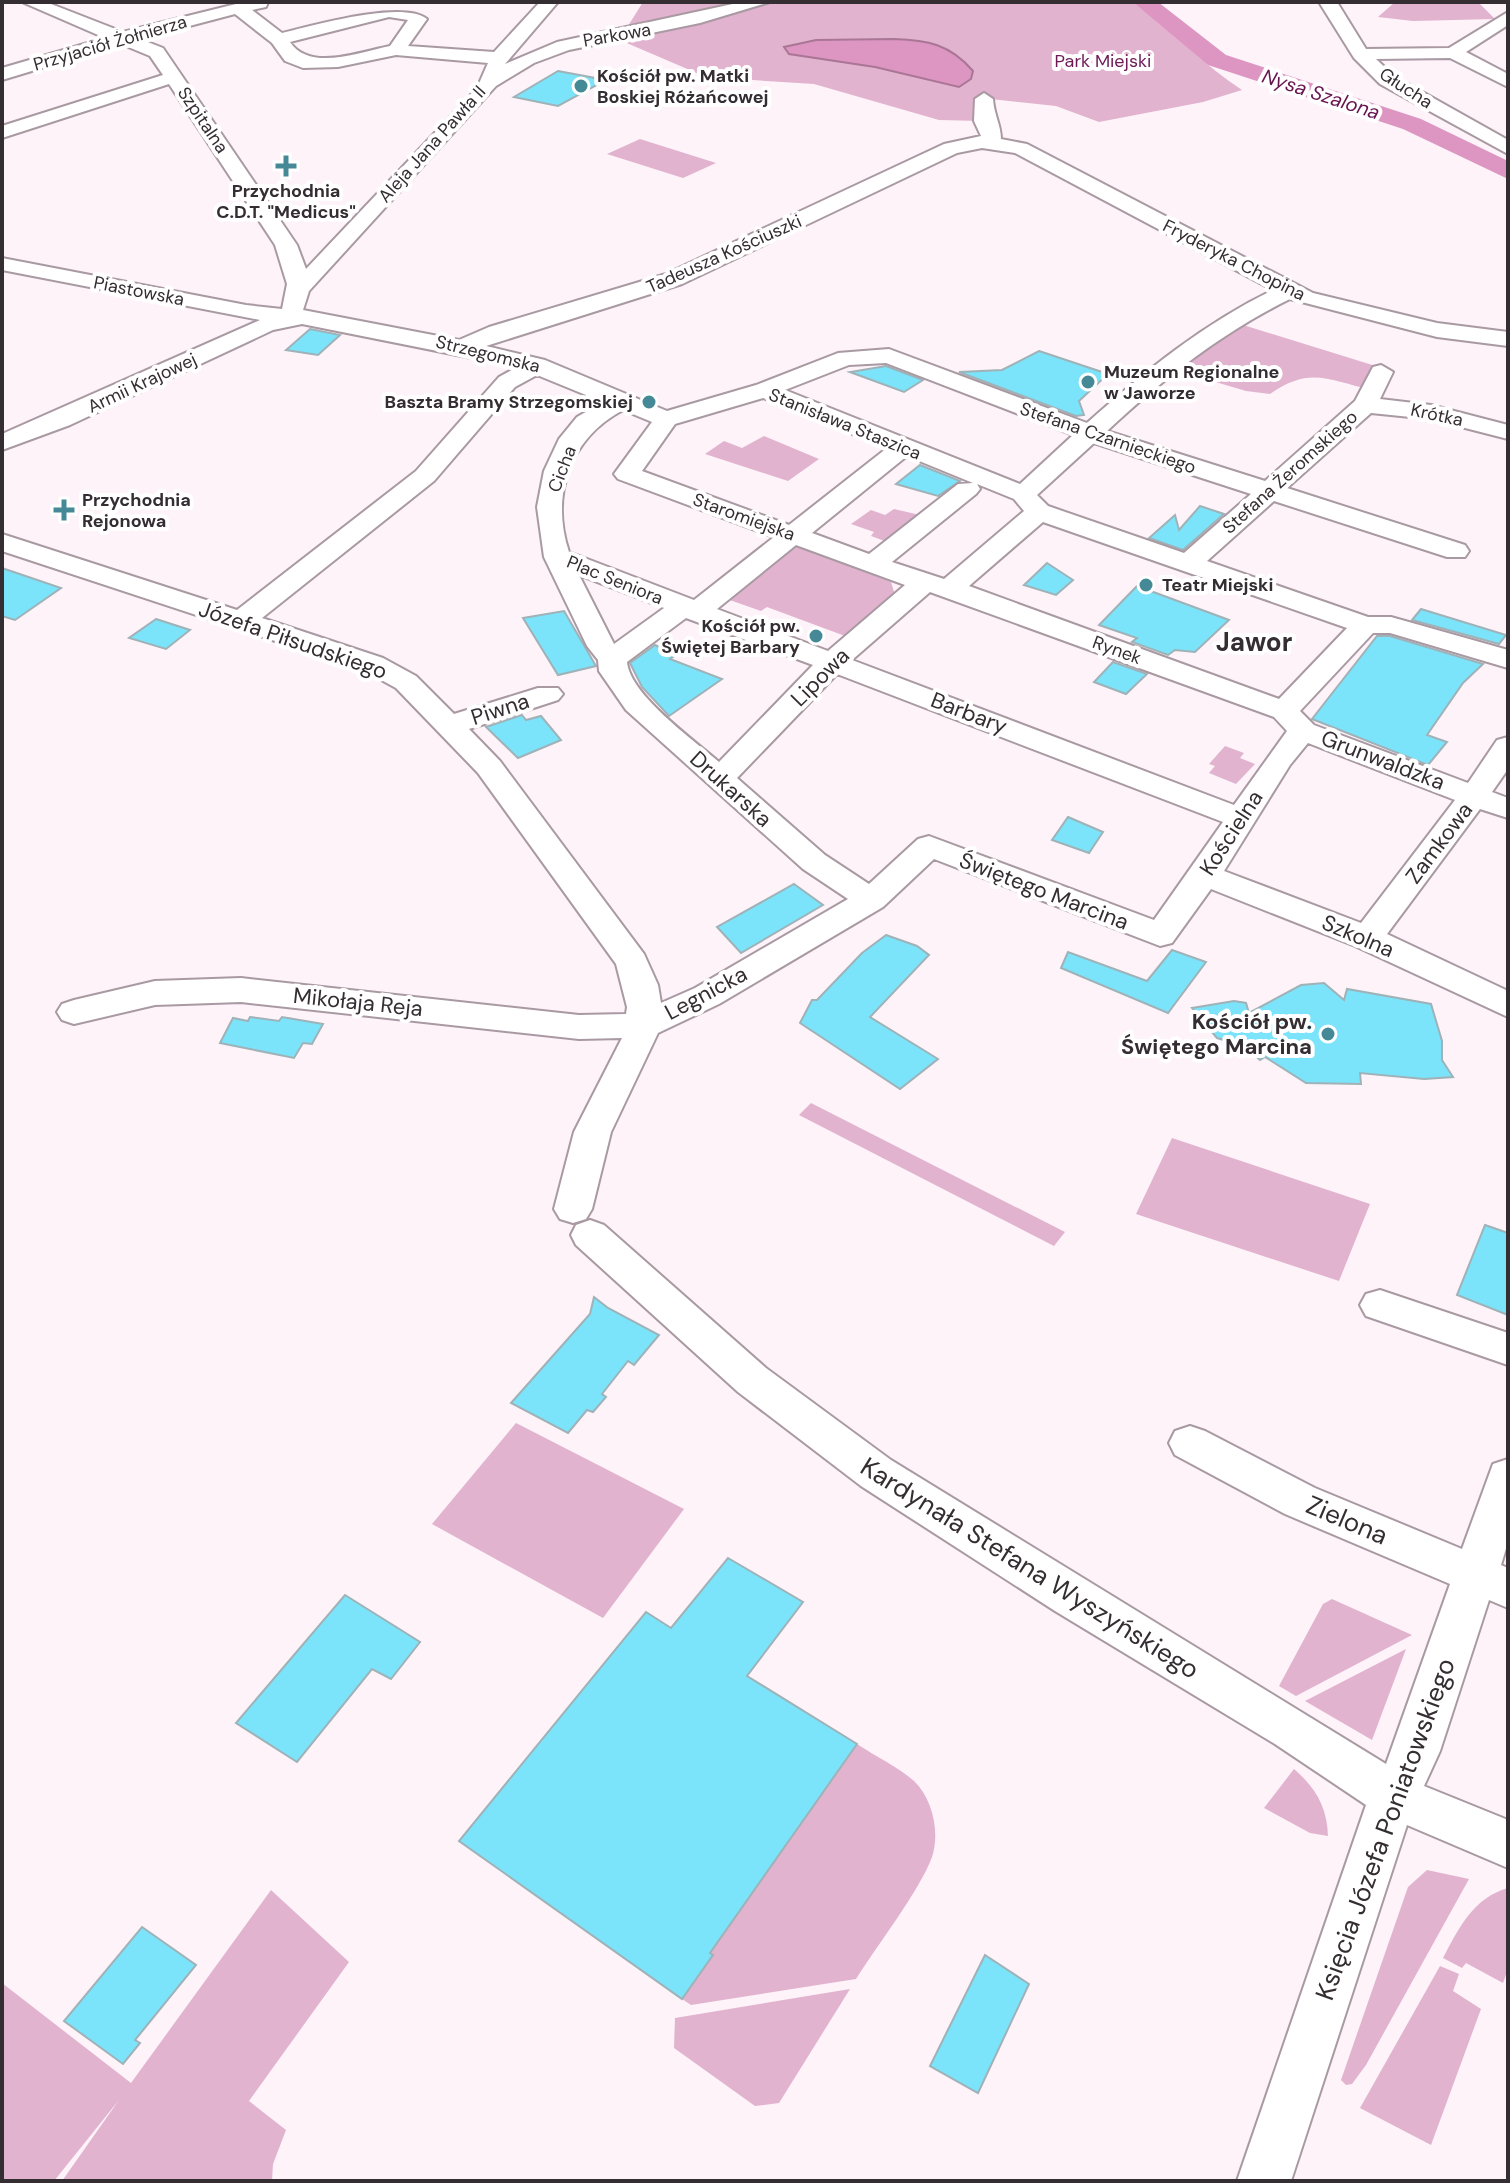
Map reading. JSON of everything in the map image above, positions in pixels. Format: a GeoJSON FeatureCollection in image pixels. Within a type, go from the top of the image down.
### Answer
{"type":"FeatureCollection","features":[{"type":"Feature","properties":{"kind":"street","name":"Szpitalna"},"geometry":{"type":"LineString","coordinates":[[31,2],[157,52],[286,245],[290,309]]}},
{"type":"Feature","properties":{"kind":"street","name":"Przyjaciół Żołnierza"},"geometry":{"type":"LineString","coordinates":[[2,74],[122,38],[266,2]]}},
{"type":"Feature","properties":{"kind":"street","name":"Aleja Jana Pawła II"},"geometry":{"type":"LineString","coordinates":[[290,309],[338,246],[485,90],[499,58],[549,2]]}},
{"type":"Feature","properties":{"kind":"street","name":"Parkowa"},"geometry":{"type":"LineString","coordinates":[[485,90],[510,68],[553,48],[710,16],[761,2]]}},
{"type":"Feature","properties":{"kind":"street","name":"Głucha"},"geometry":{"type":"LineString","coordinates":[[1328,2],[1360,54],[1387,80],[1508,148]]}},
{"type":"Feature","properties":{"kind":"street"},"geometry":{"type":"LineString","coordinates":[[239,9],[279,39],[291,57],[303,63],[338,62],[396,50],[499,58]]}},
{"type":"Feature","properties":{"kind":"street"},"geometry":{"type":"LineString","coordinates":[[279,39],[389,12],[409,12],[418,19],[396,50]]}},
{"type":"Feature","properties":{"kind":"street"},"geometry":{"type":"LineString","coordinates":[[1453,53],[1508,17]]}},
{"type":"Feature","properties":{"kind":"street"},"geometry":{"type":"LineString","coordinates":[[1360,54],[1453,53],[1508,81]]}},
{"type":"Feature","properties":{"kind":"street"},"geometry":{"type":"LineString","coordinates":[[2,132],[174,77]]}},
{"type":"Feature","properties":{"kind":"street"},"geometry":{"type":"LineString","coordinates":[[983,142],[991,129],[984,121],[984,99]]}},
{"type":"Feature","properties":{"kind":"street","name":"Fryderyka Chopina"},"geometry":{"type":"LineString","coordinates":[[983,142],[1020,148],[1311,300],[1407,324],[1508,339]]}},
{"type":"Feature","properties":{"kind":"street","name":"Tadeusza Kościuszki"},"geometry":{"type":"LineString","coordinates":[[466,346],[497,332],[662,284],[951,148],[983,142]]}},
{"type":"Feature","properties":{"kind":"street"},"geometry":{"type":"LineString","coordinates":[[286,245],[338,246]]}},
{"type":"Feature","properties":{"kind":"street","name":"Piastowska"},"geometry":{"type":"LineString","coordinates":[[2,264],[255,321]]}},
{"type":"Feature","properties":{"kind":"street"},"geometry":{"type":"LineString","coordinates":[[937,586],[1031,503],[1089,433],[1220,326],[1290,290]]}},
{"type":"Feature","properties":{"kind":"street","name":"Strzegomska"},"geometry":{"type":"LineString","coordinates":[[290,309],[466,346],[537,365],[666,419]]}},
{"type":"Feature","properties":{"kind":"street","name":"Armii Krajowej"},"geometry":{"type":"LineString","coordinates":[[2,443],[61,420],[255,321],[290,309]]}},
{"type":"Feature","properties":{"kind":"street","name":"Stefana Czarnieckiego"},"geometry":{"type":"LineString","coordinates":[[764,390],[846,358],[889,356],[1089,433],[1456,551]]}},
{"type":"Feature","properties":{"kind":"street"},"geometry":{"type":"LineString","coordinates":[[242,620],[425,476],[507,382],[537,365]]}},
{"type":"Feature","properties":{"kind":"street","name":"Stefana Żeromskiego"},"geometry":{"type":"LineString","coordinates":[[1188,564],[1365,405],[1381,372]]}},
{"type":"Feature","properties":{"kind":"street","name":"Stanisława Staszica"},"geometry":{"type":"LineString","coordinates":[[666,419],[764,390],[1031,503]]}},
{"type":"Feature","properties":{"kind":"street","name":"Cicha"},"geometry":{"type":"LineString","coordinates":[[557,557],[549,538],[548,509],[564,452],[583,424],[620,402]]}},
{"type":"Feature","properties":{"kind":"street","name":"Krótka"},"geometry":{"type":"LineString","coordinates":[[1365,405],[1431,412],[1508,432]]}},
{"type":"Feature","properties":{"kind":"street","name":"Staromiejska"},"geometry":{"type":"LineString","coordinates":[[666,419],[627,474],[937,586]]}},
{"type":"Feature","properties":{"kind":"street"},"geometry":{"type":"LineString","coordinates":[[690,609],[794,535],[902,448]]}},
{"type":"Feature","properties":{"kind":"street"},"geometry":{"type":"LineString","coordinates":[[873,564],[967,489]]}},
{"type":"Feature","properties":{"kind":"street"},"geometry":{"type":"LineString","coordinates":[[1031,503],[1188,564],[1378,625],[1508,659]]}},
{"type":"Feature","properties":{"kind":"street","name":"Józefa Piłsudskiego"},"geometry":{"type":"LineString","coordinates":[[2,542],[373,664],[406,682],[489,767],[632,962],[644,995],[644,1025]]}},
{"type":"Feature","properties":{"kind":"street","name":"Plac Seniora"},"geometry":{"type":"LineString","coordinates":[[557,557],[690,609]]}},
{"type":"Feature","properties":{"kind":"street","name":"Plac Seniora"},"geometry":{"type":"LineString","coordinates":[[557,557],[601,646],[612,659],[690,609]]}},
{"type":"Feature","properties":{"kind":"street","name":"Lipowa"},"geometry":{"type":"LineString","coordinates":[[721,777],[833,661],[937,586]]}},
{"type":"Feature","properties":{"kind":"street","name":"Rynek"},"geometry":{"type":"LineString","coordinates":[[937,586],[1293,721]]}},
{"type":"Feature","properties":{"kind":"street","name":"Barbary"},"geometry":{"type":"LineString","coordinates":[[690,609],[1240,818]]}},
{"type":"Feature","properties":{"kind":"street"},"geometry":{"type":"LineString","coordinates":[[1293,721],[1378,625]]}},
{"type":"Feature","properties":{"kind":"street","name":"Drukarska"},"geometry":{"type":"LineString","coordinates":[[612,659],[613,671],[636,704],[814,862],[871,900]]}},
{"type":"Feature","properties":{"kind":"street","name":"Piwna"},"geometry":{"type":"LineString","coordinates":[[451,725],[548,694]]}},
{"type":"Feature","properties":{"kind":"street","name":"Grunwaldzka"},"geometry":{"type":"LineString","coordinates":[[1293,721],[1508,809]]}},
{"type":"Feature","properties":{"kind":"street","name":"Kościelna"},"geometry":{"type":"LineString","coordinates":[[1160,935],[1205,875],[1278,761],[1293,721]]}},
{"type":"Feature","properties":{"kind":"street","name":"Zamkowa"},"geometry":{"type":"LineString","coordinates":[[1367,938],[1475,795],[1508,746]]}},
{"type":"Feature","properties":{"kind":"street","name":"Legnicka"},"geometry":{"type":"LineString","coordinates":[[582,1222],[589,1140],[634,1054],[644,1025],[707,996],[871,900],[929,846]]}},
{"type":"Feature","properties":{"kind":"street","name":"Świętego Marcina"},"geometry":{"type":"LineString","coordinates":[[929,846],[1160,935]]}},
{"type":"Feature","properties":{"kind":"street","name":"Szkolna"},"geometry":{"type":"LineString","coordinates":[[1205,875],[1367,938],[1508,1005]]}},
{"type":"Feature","properties":{"kind":"street","name":"Mikołaja Reja"},"geometry":{"type":"LineString","coordinates":[[74,1012],[155,993],[241,990],[579,1027],[644,1025]]}},
{"type":"Feature","properties":{"kind":"street","name":"Kardynała Stefana Wyszyńskiego"},"geometry":{"type":"LineString","coordinates":[[582,1222],[752,1380],[876,1473],[1071,1597],[1292,1729],[1395,1797],[1508,1844]]}},
{"type":"Feature","properties":{"kind":"street"},"geometry":{"type":"LineString","coordinates":[[1380,1305],[1508,1349]]}},
{"type":"Feature","properties":{"kind":"street","name":"Zielona"},"geometry":{"type":"LineString","coordinates":[[1190,1443],[1300,1501],[1491,1581]]}},
{"type":"Feature","properties":{"kind":"street","name":"Księcia Józefa Poniatowskiego"},"geometry":{"type":"LineString","coordinates":[[1264,2181],[1395,1797],[1491,1581],[1508,1477]]}},
{"type":"Feature","properties":{"kind":"green space","name":"Park Miejski"},"geometry":{"type":"Polygon","coordinates":[[[643,2],[1137,2],[1201,59],[1242,90],[1203,102],[1099,122],[1056,106],[982,98],[981,121],[939,120],[814,84],[706,77],[615,38],[628,26],[643,2]]]}},
{"type":"Feature","properties":{"kind":"green space"},"geometry":{"type":"Polygon","coordinates":[[[1395,2],[1478,2],[1495,19],[1413,21],[1378,17],[1395,2]]]}},
{"type":"Feature","properties":{"kind":"green space"},"geometry":{"type":"Polygon","coordinates":[[[640,139],[716,163],[683,178],[607,154],[640,139]]]}},
{"type":"Feature","properties":{"kind":"green space"},"geometry":{"type":"Polygon","coordinates":[[[1240,324],[1382,368],[1372,390],[1331,379],[1308,378],[1284,385],[1270,394],[1246,391],[1175,370],[1240,324]]]}},
{"type":"Feature","properties":{"kind":"green space"},"geometry":{"type":"Polygon","coordinates":[[[764,436],[819,459],[788,481],[705,454],[724,441],[742,448],[764,436]]]}},
{"type":"Feature","properties":{"kind":"green space"},"geometry":{"type":"Polygon","coordinates":[[[894,509],[920,515],[890,543],[871,536],[874,532],[851,524],[871,510],[885,515],[894,509]]]}},
{"type":"Feature","properties":{"kind":"green space"},"geometry":{"type":"Polygon","coordinates":[[[794,545],[891,582],[895,595],[845,636],[767,607],[761,611],[724,598],[794,545]]]}},
{"type":"Feature","properties":{"kind":"green space"},"geometry":{"type":"Polygon","coordinates":[[[1225,746],[1244,753],[1240,758],[1255,764],[1236,784],[1209,773],[1215,766],[1209,764],[1225,746]]]}},
{"type":"Feature","properties":{"kind":"green space"},"geometry":{"type":"Polygon","coordinates":[[[811,1103],[1065,1232],[1054,1246],[799,1115],[811,1103]]]}},
{"type":"Feature","properties":{"kind":"green space"},"geometry":{"type":"Polygon","coordinates":[[[1172,1138],[1370,1204],[1339,1281],[1136,1214],[1172,1138]]]}},
{"type":"Feature","properties":{"kind":"green space"},"geometry":{"type":"Polygon","coordinates":[[[516,1423],[684,1509],[603,1618],[432,1524],[516,1423]]]}},
{"type":"Feature","properties":{"kind":"green space"},"geometry":{"type":"Polygon","coordinates":[[[1332,1599],[1412,1635],[1296,1696],[1279,1686],[1323,1604],[1332,1599]]]}},
{"type":"Feature","properties":{"kind":"green space"},"geometry":{"type":"Polygon","coordinates":[[[1406,1649],[1372,1740],[1305,1701],[1406,1649]]]}},
{"type":"Feature","properties":{"kind":"green space"},"geometry":{"type":"Polygon","coordinates":[[[857,1744],[914,1781],[930,1807],[935,1827],[932,1857],[908,1902],[856,1979],[691,2005],[682,1999],[713,1955],[710,1953],[857,1744]]]}},
{"type":"Feature","properties":{"kind":"green space"},"geometry":{"type":"Polygon","coordinates":[[[1294,1769],[1319,1799],[1328,1836],[1310,1833],[1264,1808],[1294,1769]]]}},
{"type":"Feature","properties":{"kind":"green space"},"geometry":{"type":"Polygon","coordinates":[[[1427,1870],[1469,1879],[1366,2065],[1352,2084],[1346,2085],[1341,2080],[1408,1887],[1427,1870]]]}},
{"type":"Feature","properties":{"kind":"green space"},"geometry":{"type":"Polygon","coordinates":[[[1508,1888],[1508,1969],[1503,1983],[1466,1963],[1462,1968],[1443,1958],[1461,1925],[1476,1907],[1508,1888]]]}},
{"type":"Feature","properties":{"kind":"green space"},"geometry":{"type":"Polygon","coordinates":[[[271,1890],[349,1962],[249,2101],[286,2130],[273,2164],[272,2181],[62,2181],[119,2100],[54,2181],[2,2181],[2,1983],[131,2083],[271,1890]]]}},
{"type":"Feature","properties":{"kind":"green space"},"geometry":{"type":"Polygon","coordinates":[[[1440,1966],[1459,1974],[1453,1991],[1481,2009],[1431,2145],[1360,2108],[1440,1966]]]}},
{"type":"Feature","properties":{"kind":"green space"},"geometry":{"type":"Polygon","coordinates":[[[850,1989],[779,2103],[755,2106],[674,2048],[675,2018],[850,1989]]]}},
{"type":"Feature","properties":{"kind":"shaded area"},"geometry":{"type":"Polygon","coordinates":[[[894,39],[927,42],[947,49],[973,71],[971,79],[959,87],[875,67],[789,54],[784,47],[816,40],[894,39]]]}},
{"type":"Feature","properties":{"kind":"building"},"geometry":{"type":"Polygon","coordinates":[[[558,71],[606,80],[558,106],[514,97],[558,71]]]}},
{"type":"Feature","properties":{"kind":"building"},"geometry":{"type":"Polygon","coordinates":[[[310,329],[340,335],[318,355],[286,350],[310,329]]]}},
{"type":"Feature","properties":{"kind":"building"},"geometry":{"type":"Polygon","coordinates":[[[1039,351],[1108,374],[1079,401],[1084,415],[1076,416],[959,372],[1002,370],[1039,351]]]}},
{"type":"Feature","properties":{"kind":"building"},"geometry":{"type":"Polygon","coordinates":[[[886,366],[923,380],[904,392],[850,372],[886,366]]]}},
{"type":"Feature","properties":{"kind":"building"},"geometry":{"type":"Polygon","coordinates":[[[920,465],[960,481],[938,496],[896,484],[920,465]]]}},
{"type":"Feature","properties":{"kind":"building"},"geometry":{"type":"Polygon","coordinates":[[[1200,506],[1224,514],[1183,550],[1149,538],[1175,515],[1179,530],[1200,506]]]}},
{"type":"Feature","properties":{"kind":"building"},"geometry":{"type":"Polygon","coordinates":[[[1047,563],[1073,580],[1056,595],[1024,585],[1047,563]]]}},
{"type":"Feature","properties":{"kind":"building"},"geometry":{"type":"Polygon","coordinates":[[[2,568],[61,588],[15,620],[2,616],[2,568]]]}},
{"type":"Feature","properties":{"kind":"building"},"geometry":{"type":"Polygon","coordinates":[[[1137,586],[1229,620],[1195,652],[1175,650],[1168,655],[1132,642],[1137,638],[1099,625],[1137,586]]]}},
{"type":"Feature","properties":{"kind":"building"},"geometry":{"type":"Polygon","coordinates":[[[1421,609],[1506,635],[1499,644],[1412,620],[1421,609]]]}},
{"type":"Feature","properties":{"kind":"building"},"geometry":{"type":"Polygon","coordinates":[[[564,611],[596,666],[558,675],[523,618],[564,611]]]}},
{"type":"Feature","properties":{"kind":"building"},"geometry":{"type":"Polygon","coordinates":[[[156,619],[190,630],[166,649],[129,638],[156,619]]]}},
{"type":"Feature","properties":{"kind":"building"},"geometry":{"type":"Polygon","coordinates":[[[1377,636],[1390,636],[1483,664],[1463,683],[1427,735],[1447,742],[1428,765],[1312,719],[1377,636]]]}},
{"type":"Feature","properties":{"kind":"building"},"geometry":{"type":"Polygon","coordinates":[[[655,645],[676,655],[670,659],[722,679],[669,716],[642,687],[630,663],[655,645]]]}},
{"type":"Feature","properties":{"kind":"building"},"geometry":{"type":"Polygon","coordinates":[[[1113,662],[1147,674],[1126,694],[1094,682],[1113,662]]]}},
{"type":"Feature","properties":{"kind":"building"},"geometry":{"type":"Polygon","coordinates":[[[522,715],[526,720],[541,716],[561,740],[518,758],[486,727],[522,715]]]}},
{"type":"Feature","properties":{"kind":"building"},"geometry":{"type":"Polygon","coordinates":[[[1068,817],[1103,832],[1089,853],[1052,840],[1068,817]]]}},
{"type":"Feature","properties":{"kind":"building"},"geometry":{"type":"Polygon","coordinates":[[[794,884],[823,905],[741,953],[717,927],[794,884]]]}},
{"type":"Feature","properties":{"kind":"building"},"geometry":{"type":"Polygon","coordinates":[[[886,935],[917,946],[929,955],[870,1017],[938,1059],[900,1089],[800,1023],[812,1000],[817,1000],[862,953],[886,935]]]}},
{"type":"Feature","properties":{"kind":"building"},"geometry":{"type":"Polygon","coordinates":[[[1172,950],[1206,962],[1168,1013],[1061,968],[1068,952],[1147,981],[1172,950]]]}},
{"type":"Feature","properties":{"kind":"building","name":"Kościół pw. Świętego Marcina"},"geometry":{"type":"Polygon","coordinates":[[[1324,983],[1344,1000],[1347,989],[1431,1004],[1442,1041],[1442,1060],[1453,1077],[1424,1079],[1360,1073],[1361,1084],[1306,1083],[1265,1057],[1260,1060],[1245,1046],[1217,1038],[1192,1008],[1234,1001],[1246,1003],[1249,1013],[1301,985],[1324,983]]]}},
{"type":"Feature","properties":{"kind":"building"},"geometry":{"type":"Polygon","coordinates":[[[250,1017],[279,1021],[282,1017],[323,1024],[312,1044],[303,1043],[294,1058],[220,1043],[233,1018],[248,1021],[250,1017]]]}},
{"type":"Feature","properties":{"kind":"building"},"geometry":{"type":"Polygon","coordinates":[[[1485,1225],[1508,1233],[1508,1315],[1457,1295],[1485,1225]]]}},
{"type":"Feature","properties":{"kind":"building"},"geometry":{"type":"Polygon","coordinates":[[[594,1297],[608,1308],[659,1335],[634,1365],[628,1361],[602,1394],[606,1397],[593,1412],[587,1410],[568,1433],[511,1403],[590,1314],[594,1297]]]}},
{"type":"Feature","properties":{"kind":"building"},"geometry":{"type":"Polygon","coordinates":[[[728,1558],[803,1602],[747,1676],[857,1744],[710,1953],[713,1955],[682,1999],[459,1841],[646,1612],[671,1628],[728,1558]]]}},
{"type":"Feature","properties":{"kind":"building"},"geometry":{"type":"Polygon","coordinates":[[[345,1595],[420,1642],[391,1679],[372,1669],[297,1762],[236,1723],[345,1595]]]}},
{"type":"Feature","properties":{"kind":"building"},"geometry":{"type":"Polygon","coordinates":[[[142,1927],[196,1965],[135,2040],[140,2043],[123,2064],[64,2021],[142,1927]]]}},
{"type":"Feature","properties":{"kind":"building"},"geometry":{"type":"Polygon","coordinates":[[[985,1955],[1029,1984],[978,2093],[930,2066],[985,1955]]]}},
{"type":"Feature","properties":{"kind":"waterway","name":"Nysa Szalona"},"geometry":{"type":"LineString","coordinates":[[1144,2],[1217,60],[1276,82],[1412,124],[1508,171]]}},
{"type":"Feature","properties":{"kind":"place","name":"Kościół pw. Matki Boskiej Różańcowej"},"geometry":{"type":"Point","coordinates":[581,86]}},
{"type":"Feature","properties":{"kind":"place","name":"Przychodnia C.D.T. \"Medicus\""},"geometry":{"type":"Point","coordinates":[286,166]}},
{"type":"Feature","properties":{"kind":"place","name":"Muzeum Regionalne w Jaworze"},"geometry":{"type":"Point","coordinates":[1088,382]}},
{"type":"Feature","properties":{"kind":"place","name":"Baszta Bramy Strzegomskiej"},"geometry":{"type":"Point","coordinates":[649,402]}},
{"type":"Feature","properties":{"kind":"place","name":"Przychodnia Rejonowa"},"geometry":{"type":"Point","coordinates":[64,510]}},
{"type":"Feature","properties":{"kind":"place","name":"Teatr Miejski"},"geometry":{"type":"Point","coordinates":[1146,585]}},
{"type":"Feature","properties":{"kind":"place","name":"Kościół pw. Świętej Barbary"},"geometry":{"type":"Point","coordinates":[816,636]}},
{"type":"Feature","properties":{"kind":"place","name":"Kościół pw. Świętego Marcina"},"geometry":{"type":"Point","coordinates":[1328,1034]}},
{"type":"Feature","properties":{"kind":"district","name":"Jawor"},"geometry":{"type":"Point","coordinates":[1254,642]}}]}
